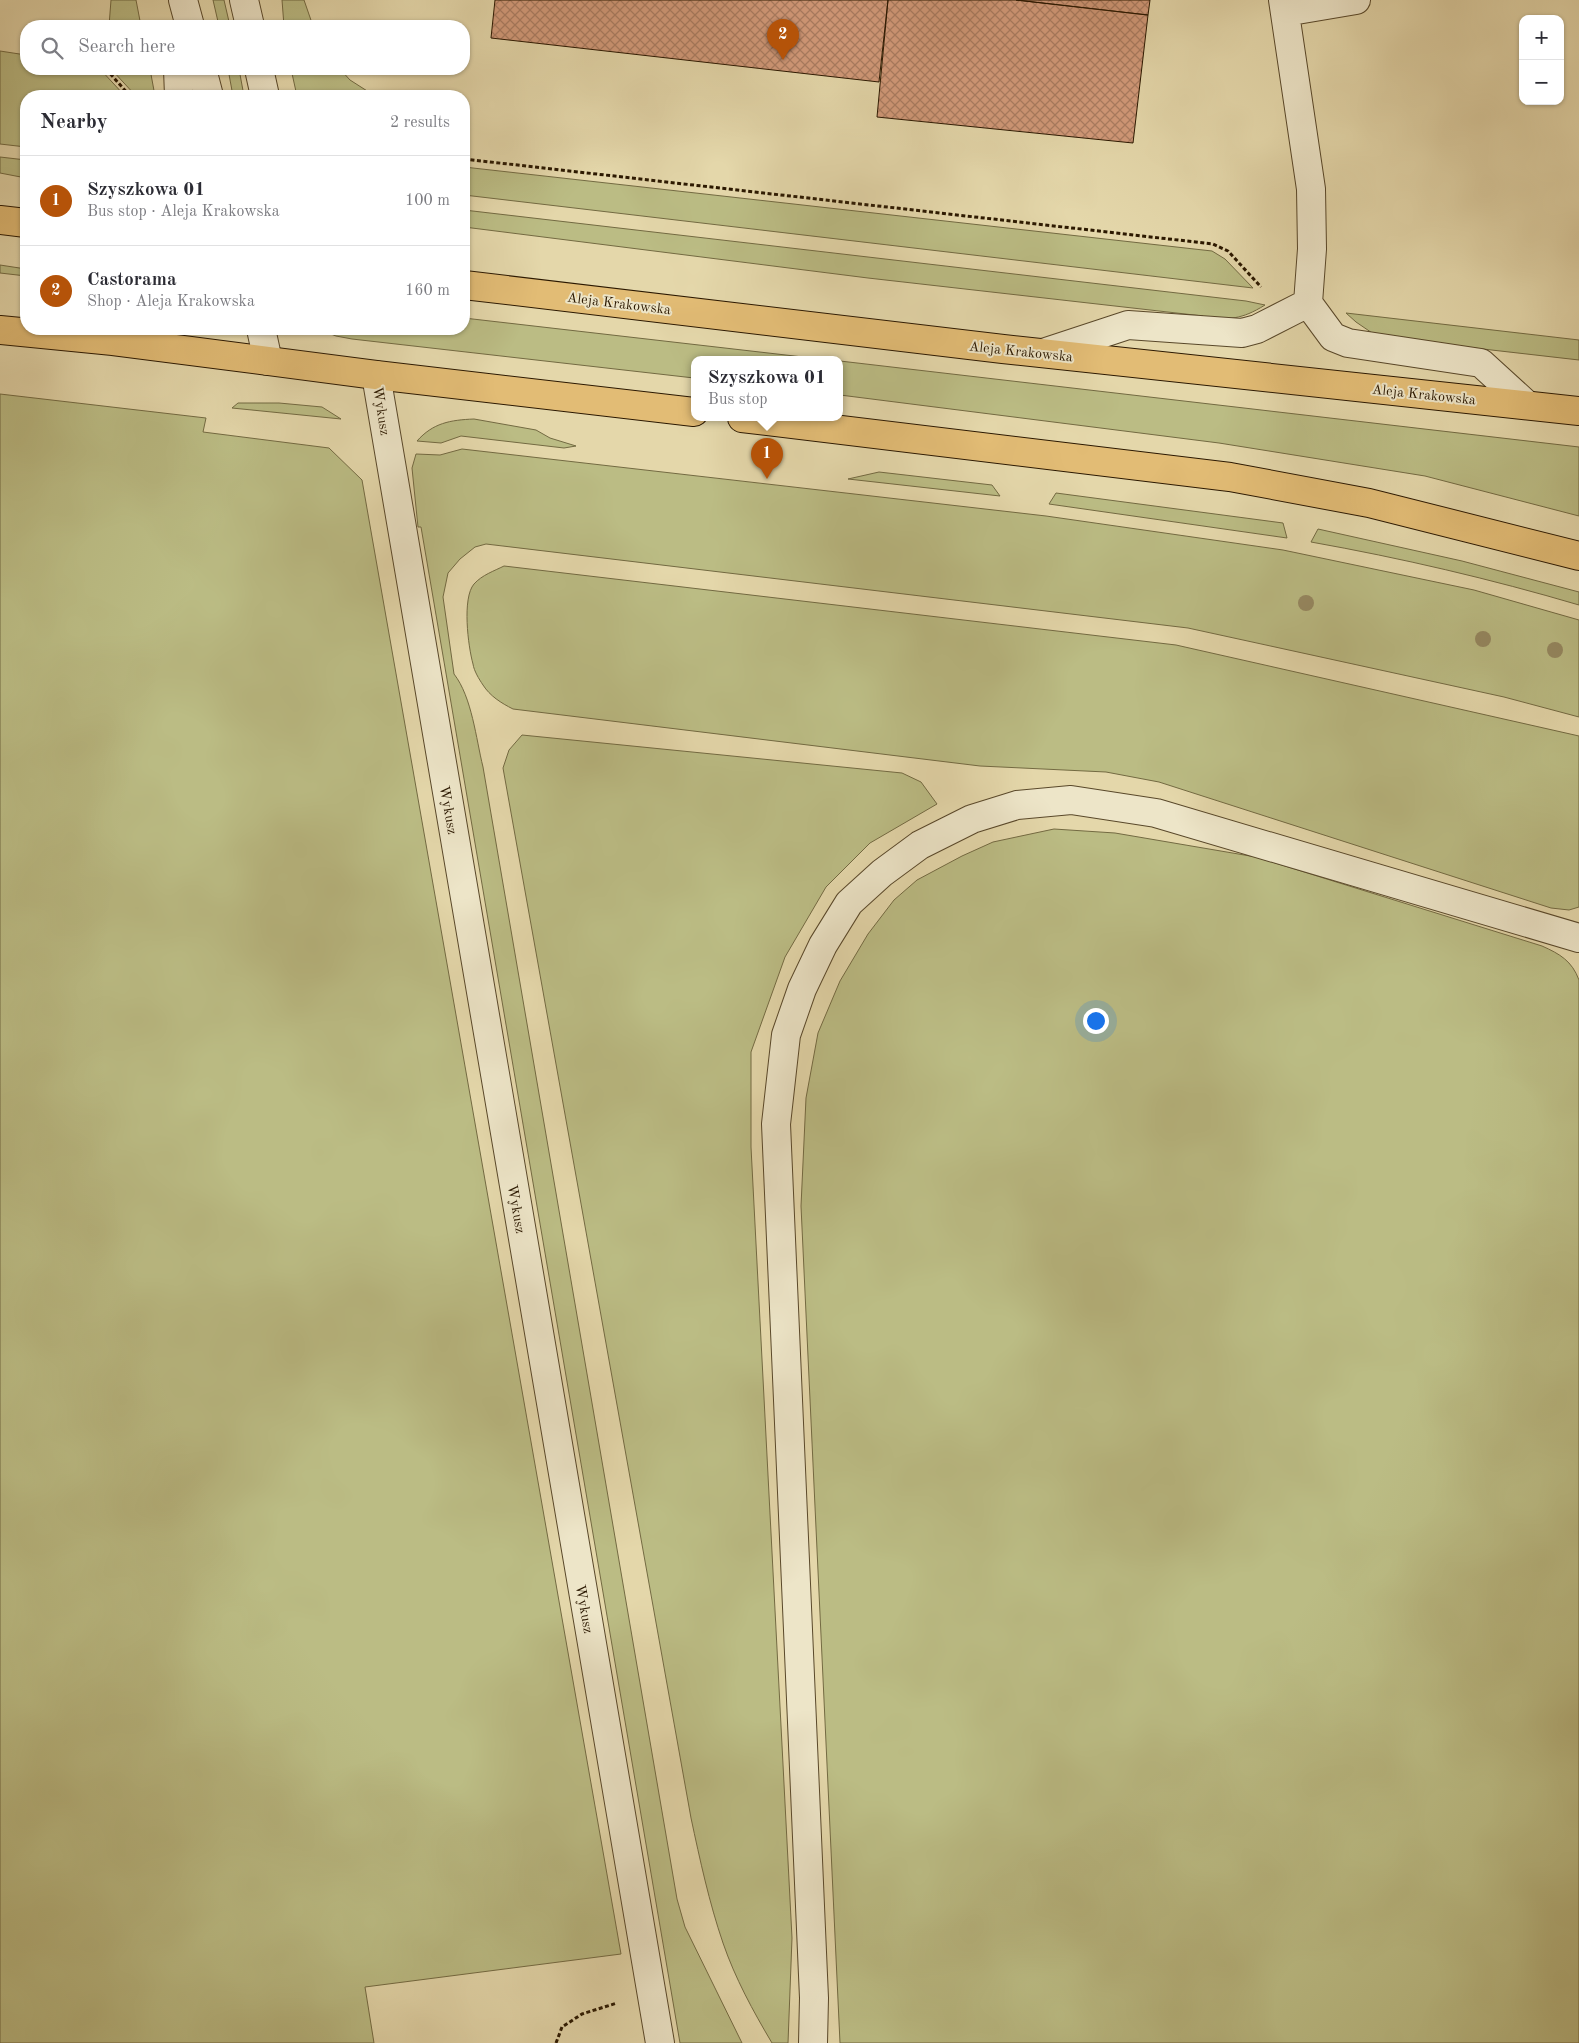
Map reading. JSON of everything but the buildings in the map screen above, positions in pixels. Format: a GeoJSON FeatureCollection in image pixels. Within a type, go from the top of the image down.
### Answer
{"type":"FeatureCollection","features":[{"type":"Feature","properties":{"kind":"main road"},"geometry":{"type":"LineString","coordinates":[[0,220],[20,222]]}},
{"type":"Feature","properties":{"kind":"main road","name":"Aleja Krakowska"},"geometry":{"type":"LineString","coordinates":[[470,286],[1043,353],[1579,411]]}},
{"type":"Feature","properties":{"kind":"main road"},"geometry":{"type":"LineString","coordinates":[[0,330],[20,332]]}},
{"type":"Feature","properties":{"kind":"main road"},"geometry":{"type":"LineString","coordinates":[[51,335],[691,412]]}},
{"type":"Feature","properties":{"kind":"main road"},"geometry":{"type":"LineString","coordinates":[[767,421],[1230,477],[1369,503],[1579,556]]}},
{"type":"Feature","properties":{"kind":"street"},"geometry":{"type":"LineString","coordinates":[[176,0],[177,20]]}},
{"type":"Feature","properties":{"kind":"street"},"geometry":{"type":"LineString","coordinates":[[183,0],[188,20]]}},
{"type":"Feature","properties":{"kind":"street"},"geometry":{"type":"LineString","coordinates":[[244,0],[249,20]]}},
{"type":"Feature","properties":{"kind":"street"},"geometry":{"type":"LineString","coordinates":[[1356,0],[1284,6],[1311,189],[1312,249],[1308,303],[1333,337],[1348,343],[1482,363],[1527,405]]}},
{"type":"Feature","properties":{"kind":"street"},"geometry":{"type":"LineString","coordinates":[[178,75],[179,90]]}},
{"type":"Feature","properties":{"kind":"street"},"geometry":{"type":"LineString","coordinates":[[204,75],[207,90]]}},
{"type":"Feature","properties":{"kind":"street"},"geometry":{"type":"LineString","coordinates":[[260,75],[263,90]]}},
{"type":"Feature","properties":{"kind":"street"},"geometry":{"type":"LineString","coordinates":[[1043,353],[1128,325],[1242,333],[1257,329],[1308,303]]}},
{"type":"Feature","properties":{"kind":"street"},"geometry":{"type":"LineString","coordinates":[[262,335],[268,361]]}},
{"type":"Feature","properties":{"kind":"street"},"geometry":{"type":"LineString","coordinates":[[268,361],[271,335]]}},
{"type":"Feature","properties":{"kind":"street","name":"Wykusz"},"geometry":{"type":"LineString","coordinates":[[376,375],[660,2043]]}},
{"type":"Feature","properties":{"kind":"street"},"geometry":{"type":"LineString","coordinates":[[813,2043],[814,1998],[776,1124],[786,1035],[802,989],[849,903],[882,873],[920,845],[972,819],[1017,805],[1071,800],[1156,813],[1579,938]]}},
{"type":"Feature","properties":{"kind":"path"},"geometry":{"type":"LineString","coordinates":[[111,75],[125,90]]}},
{"type":"Feature","properties":{"kind":"path"},"geometry":{"type":"LineString","coordinates":[[470,160],[1213,244],[1228,251],[1261,286],[1263,295]]}},
{"type":"Feature","properties":{"kind":"path"},"geometry":{"type":"LineString","coordinates":[[556,2043],[562,2027],[582,2014],[604,2006],[652,1999]]}},
{"type":"Feature","properties":{"kind":"green space"},"geometry":{"type":"Polygon","coordinates":[[[111,0],[136,0],[140,20],[109,20],[111,0]]]}},
{"type":"Feature","properties":{"kind":"green space"},"geometry":{"type":"Polygon","coordinates":[[[213,0],[224,0],[229,20],[218,20],[213,0]]]}},
{"type":"Feature","properties":{"kind":"green space"},"geometry":{"type":"Polygon","coordinates":[[[282,0],[304,0],[311,20],[284,20],[282,0]]]}},
{"type":"Feature","properties":{"kind":"green space"},"geometry":{"type":"Polygon","coordinates":[[[0,51],[20,54],[20,75],[106,75],[119,90],[20,90],[20,146],[0,144],[0,51]]]}},
{"type":"Feature","properties":{"kind":"green space"},"geometry":{"type":"Polygon","coordinates":[[[117,75],[151,75],[154,90],[130,90],[117,75]]]}},
{"type":"Feature","properties":{"kind":"green space"},"geometry":{"type":"Polygon","coordinates":[[[229,75],[240,75],[243,90],[232,90],[229,75]]]}},
{"type":"Feature","properties":{"kind":"green space"},"geometry":{"type":"Polygon","coordinates":[[[292,75],[345,75],[366,90],[296,90],[292,75]]]}},
{"type":"Feature","properties":{"kind":"green space"},"geometry":{"type":"Polygon","coordinates":[[[0,157],[20,159],[20,177],[0,173],[0,157]]]}},
{"type":"Feature","properties":{"kind":"green space"},"geometry":{"type":"Polygon","coordinates":[[[470,168],[1212,251],[1225,259],[1253,288],[470,196],[470,168]]]}},
{"type":"Feature","properties":{"kind":"green space"},"geometry":{"type":"Polygon","coordinates":[[[470,211],[1246,301],[1265,305],[1249,314],[1235,318],[1203,319],[1203,316],[868,278],[470,228],[470,211]]]}},
{"type":"Feature","properties":{"kind":"green space"},"geometry":{"type":"Polygon","coordinates":[[[0,265],[20,268],[20,275],[0,273],[0,265]]]}},
{"type":"Feature","properties":{"kind":"green space"},"geometry":{"type":"Polygon","coordinates":[[[1346,313],[1579,340],[1579,360],[1378,337],[1346,313]]]}},
{"type":"Feature","properties":{"kind":"green space"},"geometry":{"type":"Polygon","coordinates":[[[470,319],[794,356],[691,356],[691,378],[333,335],[470,335],[470,319]]]}},
{"type":"Feature","properties":{"kind":"green space"},"geometry":{"type":"Polygon","coordinates":[[[843,361],[1579,447],[1579,516],[1425,476],[1219,443],[843,395],[843,361]]]}},
{"type":"Feature","properties":{"kind":"green space"},"geometry":{"type":"Polygon","coordinates":[[[0,394],[206,418],[203,432],[329,448],[362,480],[621,1954],[365,1987],[374,2043],[0,2043],[0,394]]]}},
{"type":"Feature","properties":{"kind":"green space"},"geometry":{"type":"Polygon","coordinates":[[[238,403],[279,403],[322,407],[341,419],[232,408],[238,403]]]}},
{"type":"Feature","properties":{"kind":"green space"},"geometry":{"type":"Polygon","coordinates":[[[474,419],[536,430],[550,438],[576,446],[564,448],[461,436],[441,443],[417,441],[436,426],[457,420],[474,419]]]}},
{"type":"Feature","properties":{"kind":"green space"},"geometry":{"type":"Polygon","coordinates":[[[462,449],[1046,516],[1283,550],[1474,590],[1579,620],[1579,717],[1504,697],[1188,628],[486,544],[475,547],[460,559],[448,573],[443,597],[454,674],[460,683],[469,706],[483,767],[677,1899],[685,1927],[742,2043],[680,2043],[421,527],[418,527],[412,468],[416,454],[440,455],[462,449]]]}},
{"type":"Feature","properties":{"kind":"green space"},"geometry":{"type":"Polygon","coordinates":[[[879,472],[992,485],[1000,496],[848,479],[879,472]]]}},
{"type":"Feature","properties":{"kind":"green space"},"geometry":{"type":"Polygon","coordinates":[[[1056,493],[1283,523],[1287,538],[1049,504],[1056,493]]]}},
{"type":"Feature","properties":{"kind":"green space"},"geometry":{"type":"Polygon","coordinates":[[[1318,529],[1462,561],[1579,592],[1579,605],[1513,586],[1446,570],[1311,542],[1318,529]]]}},
{"type":"Feature","properties":{"kind":"green space"},"geometry":{"type":"Polygon","coordinates":[[[504,566],[1176,645],[1579,736],[1579,907],[1569,910],[1551,908],[1159,782],[1106,772],[980,766],[513,709],[492,696],[477,675],[471,656],[467,622],[468,600],[474,584],[484,576],[504,566]]]}},
{"type":"Feature","properties":{"kind":"green space"},"geometry":{"type":"Polygon","coordinates":[[[522,735],[902,773],[921,782],[937,804],[870,843],[826,887],[785,957],[751,1052],[751,1147],[792,1938],[788,2043],[772,2043],[751,2007],[733,1969],[713,1912],[691,1818],[503,768],[509,750],[522,735]]]}},
{"type":"Feature","properties":{"kind":"green space"},"geometry":{"type":"Polygon","coordinates":[[[1054,829],[1115,833],[1256,857],[1542,946],[1565,959],[1576,973],[1579,980],[1579,2043],[840,2043],[801,1206],[806,1098],[818,1033],[840,981],[868,934],[894,900],[917,880],[993,842],[1054,829]]]}},
{"type":"Feature","properties":{"kind":"place","name":"Castorama"},"geometry":{"type":"Point","coordinates":[783,60]}},
{"type":"Feature","properties":{"kind":"place","name":"Szyszkowa 01"},"geometry":{"type":"Point","coordinates":[767,479]}}]}
